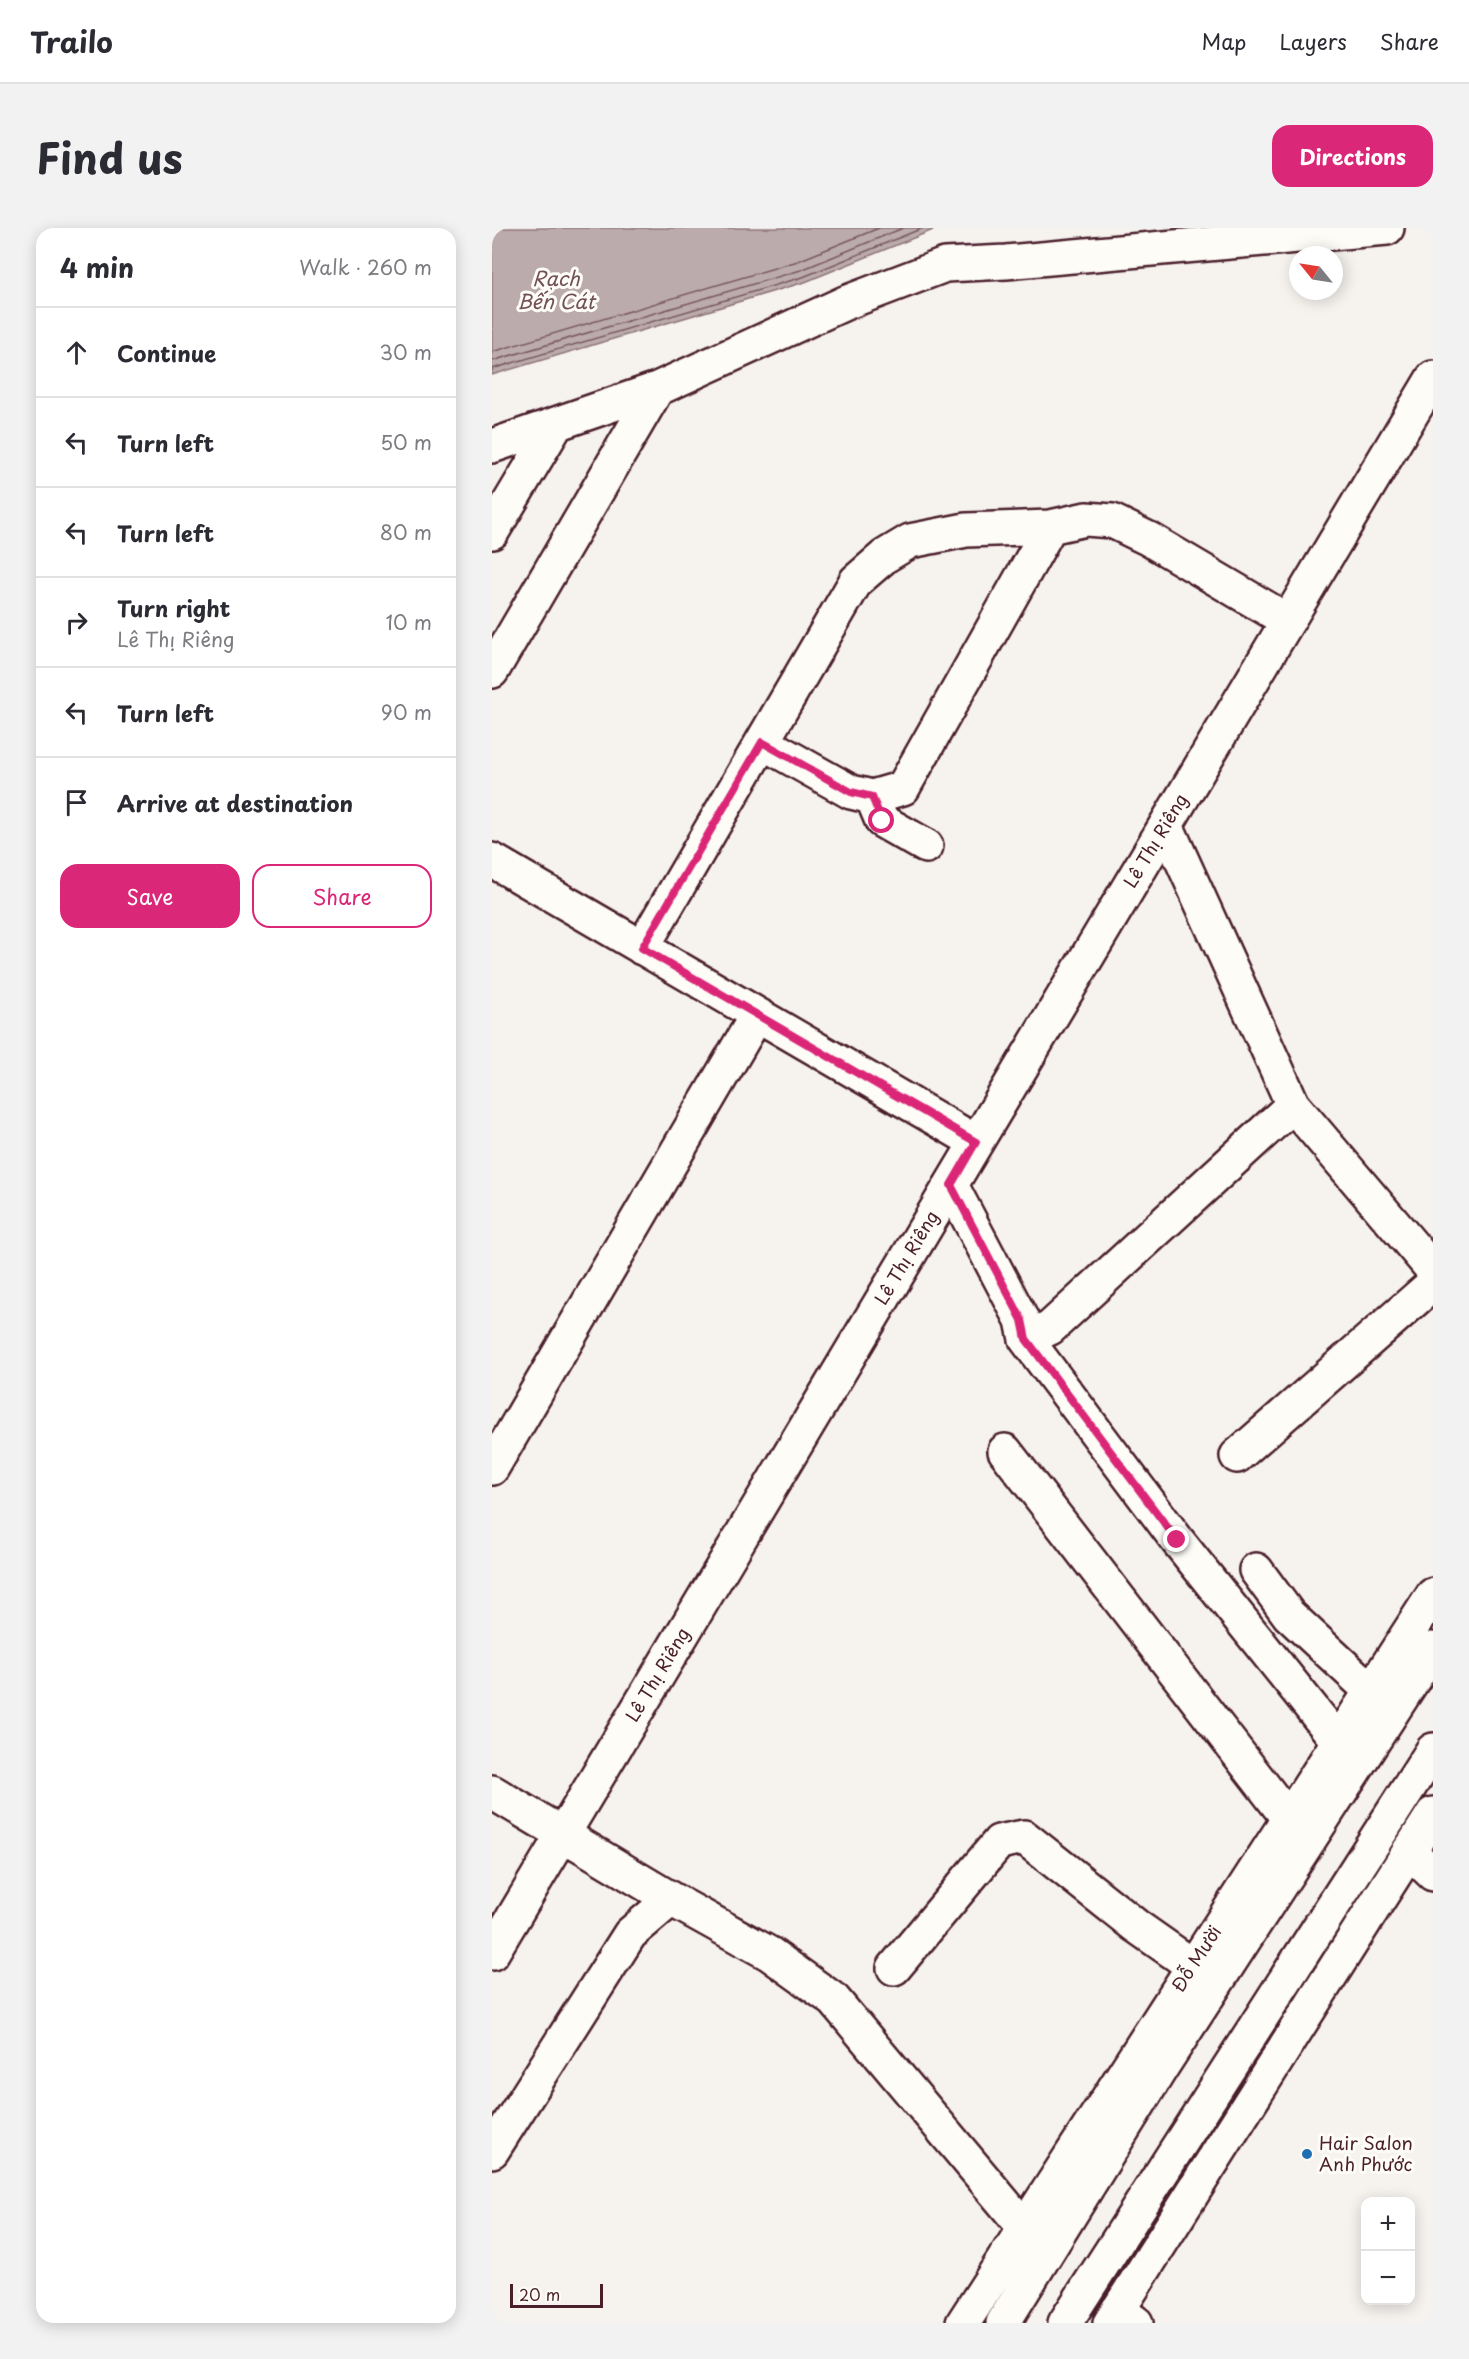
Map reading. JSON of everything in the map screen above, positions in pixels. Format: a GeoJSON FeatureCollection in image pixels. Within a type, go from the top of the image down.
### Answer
{"type":"FeatureCollection","features":[{"type":"Feature","properties":{"kind":"main road"},"geometry":{"type":"LineString","coordinates":[[492,446],[657,388],[845,303],[945,265],[1099,254],[1387,228]]}},
{"type":"Feature","properties":{"kind":"main road","name":"Lê Thị Riêng"},"geometry":{"type":"LineString","coordinates":[[492,1953],[1433,378]]}},
{"type":"Feature","properties":{"kind":"main road"},"geometry":{"type":"LineString","coordinates":[[492,672],[657,388]]}},
{"type":"Feature","properties":{"kind":"main road"},"geometry":{"type":"LineString","coordinates":[[492,532],[556,424]]}},
{"type":"Feature","properties":{"kind":"main road"},"geometry":{"type":"LineString","coordinates":[[642,948],[856,581],[885,556],[910,541],[966,530],[1050,527],[1086,519],[1112,521],[1149,539],[1288,621]]}},
{"type":"Feature","properties":{"kind":"main road"},"geometry":{"type":"LineString","coordinates":[[762,742],[851,792],[872,797],[903,788],[1050,527]]}},
{"type":"Feature","properties":{"kind":"main road"},"geometry":{"type":"LineString","coordinates":[[872,797],[882,821],[926,846]]}},
{"type":"Feature","properties":{"kind":"main road"},"geometry":{"type":"LineString","coordinates":[[1166,825],[1293,1104],[1433,1270]]}},
{"type":"Feature","properties":{"kind":"main road"},"geometry":{"type":"LineString","coordinates":[[492,860],[976,1142]]}},
{"type":"Feature","properties":{"kind":"main road"},"geometry":{"type":"LineString","coordinates":[[492,1468],[757,1015]]}},
{"type":"Feature","properties":{"kind":"main road"},"geometry":{"type":"LineString","coordinates":[[1026,1339],[1050,1328],[1293,1104]]}},
{"type":"Feature","properties":{"kind":"main road"},"geometry":{"type":"LineString","coordinates":[[951,1185],[1022,1320],[1026,1339],[1177,1540],[1338,1741]]}},
{"type":"Feature","properties":{"kind":"main road"},"geometry":{"type":"LineString","coordinates":[[1237,1456],[1433,1284]]}},
{"type":"Feature","properties":{"kind":"main road"},"geometry":{"type":"LineString","coordinates":[[1005,1451],[1288,1818]]}},
{"type":"Feature","properties":{"kind":"main road"},"geometry":{"type":"LineString","coordinates":[[1256,1570],[1289,1615],[1371,1691]]}},
{"type":"Feature","properties":{"kind":"main road","name":"Đỗ Mười"},"geometry":{"type":"LineString","coordinates":[[963,2323],[1433,1595]]}},
{"type":"Feature","properties":{"kind":"main road","name":"Đỗ Mười"},"geometry":{"type":"LineString","coordinates":[[1003,2323],[1161,2068],[1433,1648]]}},
{"type":"Feature","properties":{"kind":"main road"},"geometry":{"type":"LineString","coordinates":[[1410,1851],[1431,1752]]}},
{"type":"Feature","properties":{"kind":"main road"},"geometry":{"type":"LineString","coordinates":[[1065,2323],[1431,1752]]}},
{"type":"Feature","properties":{"kind":"main road"},"geometry":{"type":"LineString","coordinates":[[492,1792],[671,1899],[770,1954],[834,2000],[1024,2227]]}},
{"type":"Feature","properties":{"kind":"main road"},"geometry":{"type":"LineString","coordinates":[[1122,2319],[1433,1814]]}},
{"type":"Feature","properties":{"kind":"main road"},"geometry":{"type":"LineString","coordinates":[[894,1968],[999,1842],[1024,1837],[1136,1926],[1192,1966]]}},
{"type":"Feature","properties":{"kind":"main road"},"geometry":{"type":"LineString","coordinates":[[1410,1851],[1433,1875]]}},
{"type":"Feature","properties":{"kind":"main road"},"geometry":{"type":"LineString","coordinates":[[492,2151],[630,1934],[671,1899]]}},
{"type":"Feature","properties":{"kind":"water","name":"Rạch Bến Cát"},"geometry":{"type":"Polygon","coordinates":[[[492,228],[938,228],[805,282],[492,375],[492,228]]]}},
{"type":"Feature","properties":{"kind":"place","name":"Hair Salon Anh Phước"},"geometry":{"type":"Point","coordinates":[1307,2154]}},
{"type":"Feature","properties":{"kind":"route"},"geometry":{"type":"LineString","coordinates":[[882,821],[872,797],[851,792],[762,742],[642,948],[976,1142],[951,1185],[1022,1320],[1026,1339],[1177,1540]]}}]}
